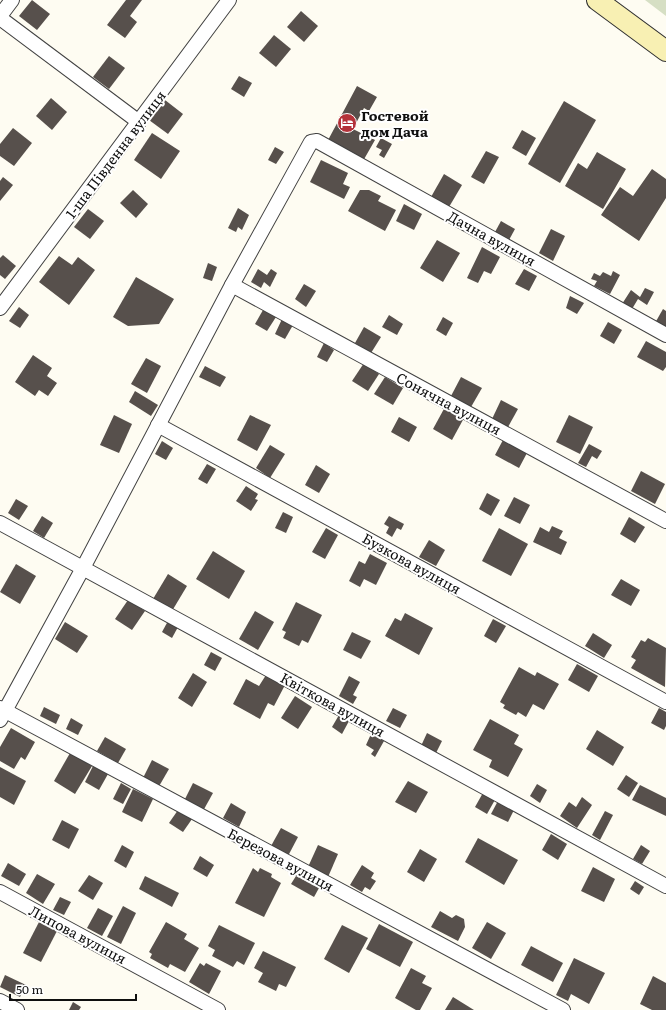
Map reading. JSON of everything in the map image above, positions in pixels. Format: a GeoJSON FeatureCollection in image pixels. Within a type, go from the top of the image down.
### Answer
{"type":"FeatureCollection","features":[{"type":"Feature","properties":{"kind":"main road"},"geometry":{"type":"LineString","coordinates":[[597,0],[666,52]]}},
{"type":"Feature","properties":{"kind":"street"},"geometry":{"type":"LineString","coordinates":[[12,0],[0,17],[139,122]]}},
{"type":"Feature","properties":{"kind":"street","name":"1-ша Південна вулиця"},"geometry":{"type":"LineString","coordinates":[[0,308],[230,0]]}},
{"type":"Feature","properties":{"kind":"street","name":"Дачна вулиця"},"geometry":{"type":"LineString","coordinates":[[232,285],[311,142],[317,141],[666,335]]}},
{"type":"Feature","properties":{"kind":"street"},"geometry":{"type":"LineString","coordinates":[[2,713],[83,568],[232,285]]}},
{"type":"Feature","properties":{"kind":"street","name":"Сонячна вулиця"},"geometry":{"type":"LineString","coordinates":[[232,285],[666,521]]}},
{"type":"Feature","properties":{"kind":"street","name":"Бузкова вулиця"},"geometry":{"type":"LineString","coordinates":[[158,425],[666,702]]}},
{"type":"Feature","properties":{"kind":"street","name":"Квіткова вулиця"},"geometry":{"type":"LineString","coordinates":[[0,523],[666,886]]}},
{"type":"Feature","properties":{"kind":"street","name":"Березова вулиця"},"geometry":{"type":"LineString","coordinates":[[2,713],[563,1010]]}},
{"type":"Feature","properties":{"kind":"street","name":"Липова вулиця"},"geometry":{"type":"LineString","coordinates":[[0,892],[218,1010]]}},
{"type":"Feature","properties":{"kind":"street"},"geometry":{"type":"LineString","coordinates":[[0,1000],[17,1010]]}},
{"type":"Feature","properties":{"kind":"green space"},"geometry":{"type":"Polygon","coordinates":[[[645,0],[666,0],[666,16],[645,0]]]}},
{"type":"Feature","properties":{"kind":"building"},"geometry":{"type":"Polygon","coordinates":[[[32,0],[50,14],[37,30],[19,16],[32,0]]]}},
{"type":"Feature","properties":{"kind":"building"},"geometry":{"type":"Polygon","coordinates":[[[126,0],[142,0],[130,16],[137,22],[125,38],[107,25],[126,0]]]}},
{"type":"Feature","properties":{"kind":"building"},"geometry":{"type":"Polygon","coordinates":[[[301,11],[318,26],[304,42],[287,27],[301,11]]]}},
{"type":"Feature","properties":{"kind":"building"},"geometry":{"type":"Polygon","coordinates":[[[274,35],[291,49],[276,67],[259,53],[274,35]]]}},
{"type":"Feature","properties":{"kind":"building"},"geometry":{"type":"Polygon","coordinates":[[[109,56],[125,68],[109,89],[93,77],[109,56]]]}},
{"type":"Feature","properties":{"kind":"building"},"geometry":{"type":"Polygon","coordinates":[[[239,76],[252,83],[244,97],[231,89],[239,76]]]}},
{"type":"Feature","properties":{"kind":"building","name":"Гостевой дом Дача"},"geometry":{"type":"Polygon","coordinates":[[[357,86],[377,97],[369,111],[364,108],[353,129],[375,140],[363,161],[327,142],[357,86]]]}},
{"type":"Feature","properties":{"kind":"building"},"geometry":{"type":"Polygon","coordinates":[[[51,98],[67,112],[52,130],[36,116],[51,98]]]}},
{"type":"Feature","properties":{"kind":"building"},"geometry":{"type":"Polygon","coordinates":[[[165,100],[183,114],[168,134],[149,120],[165,100]]]}},
{"type":"Feature","properties":{"kind":"building"},"geometry":{"type":"Polygon","coordinates":[[[564,101],[596,120],[560,183],[528,164],[564,101]]]}},
{"type":"Feature","properties":{"kind":"building"},"geometry":{"type":"Polygon","coordinates":[[[13,128],[32,143],[14,166],[0,156],[0,144],[13,128]]]}},
{"type":"Feature","properties":{"kind":"building"},"geometry":{"type":"Polygon","coordinates":[[[522,130],[536,138],[526,156],[512,148],[522,130]]]}},
{"type":"Feature","properties":{"kind":"building"},"geometry":{"type":"Polygon","coordinates":[[[152,133],[180,151],[161,179],[134,160],[152,133]]]}},
{"type":"Feature","properties":{"kind":"building"},"geometry":{"type":"Polygon","coordinates":[[[381,138],[392,144],[384,158],[379,155],[382,150],[376,147],[381,138]]]}},
{"type":"Feature","properties":{"kind":"building"},"geometry":{"type":"Polygon","coordinates":[[[275,147],[284,152],[276,164],[268,160],[275,147]]]}},
{"type":"Feature","properties":{"kind":"building"},"geometry":{"type":"Polygon","coordinates":[[[486,151],[499,157],[484,184],[471,177],[486,151]]]}},
{"type":"Feature","properties":{"kind":"building"},"geometry":{"type":"Polygon","coordinates":[[[597,152],[626,169],[603,209],[565,186],[578,163],[587,169],[597,152]]]}},
{"type":"Feature","properties":{"kind":"building"},"geometry":{"type":"Polygon","coordinates":[[[321,160],[348,173],[343,184],[350,187],[344,199],[310,182],[321,160]]]}},
{"type":"Feature","properties":{"kind":"building"},"geometry":{"type":"Polygon","coordinates":[[[652,169],[666,179],[666,198],[639,241],[601,215],[620,187],[633,196],[652,169]]]}},
{"type":"Feature","properties":{"kind":"building"},"geometry":{"type":"Polygon","coordinates":[[[444,174],[462,185],[449,207],[431,197],[444,174]]]}},
{"type":"Feature","properties":{"kind":"building"},"geometry":{"type":"Polygon","coordinates":[[[3,177],[13,185],[0,201],[0,181],[3,177]]]}},
{"type":"Feature","properties":{"kind":"building"},"geometry":{"type":"Polygon","coordinates":[[[133,190],[148,204],[136,218],[120,203],[133,190]]]}},
{"type":"Feature","properties":{"kind":"building"},"geometry":{"type":"Polygon","coordinates":[[[360,190],[369,190],[381,196],[378,201],[396,210],[385,231],[348,211],[360,190]]]}},
{"type":"Feature","properties":{"kind":"building"},"geometry":{"type":"Polygon","coordinates":[[[404,204],[422,214],[414,230],[396,221],[404,204]]]}},
{"type":"Feature","properties":{"kind":"building"},"geometry":{"type":"Polygon","coordinates":[[[238,208],[249,215],[242,230],[238,227],[236,232],[228,228],[238,208]]]}},
{"type":"Feature","properties":{"kind":"building"},"geometry":{"type":"Polygon","coordinates":[[[88,209],[104,221],[90,239],[74,227],[88,209]]]}},
{"type":"Feature","properties":{"kind":"building"},"geometry":{"type":"Polygon","coordinates":[[[501,221],[515,229],[509,240],[495,232],[501,221]]]}},
{"type":"Feature","properties":{"kind":"building"},"geometry":{"type":"Polygon","coordinates":[[[551,229],[565,236],[553,261],[539,253],[551,229]]]}},
{"type":"Feature","properties":{"kind":"building"},"geometry":{"type":"Polygon","coordinates":[[[437,240],[460,253],[443,282],[420,268],[437,240]]]}},
{"type":"Feature","properties":{"kind":"building"},"geometry":{"type":"Polygon","coordinates":[[[482,247],[500,257],[491,274],[484,271],[478,283],[467,278],[482,247]]]}},
{"type":"Feature","properties":{"kind":"building"},"geometry":{"type":"Polygon","coordinates":[[[3,255],[16,266],[5,279],[0,275],[0,258],[3,255]]]}},
{"type":"Feature","properties":{"kind":"building"},"geometry":{"type":"Polygon","coordinates":[[[59,256],[72,265],[78,257],[95,270],[69,305],[39,282],[59,256]]]}},
{"type":"Feature","properties":{"kind":"building"},"geometry":{"type":"Polygon","coordinates":[[[208,263],[217,267],[212,281],[203,278],[208,263]]]}},
{"type":"Feature","properties":{"kind":"building"},"geometry":{"type":"Polygon","coordinates":[[[258,269],[267,275],[271,269],[277,273],[270,287],[264,282],[261,288],[251,282],[258,269]]]}},
{"type":"Feature","properties":{"kind":"building"},"geometry":{"type":"Polygon","coordinates":[[[524,269],[537,276],[529,291],[515,284],[524,269]]]}},
{"type":"Feature","properties":{"kind":"building"},"geometry":{"type":"Polygon","coordinates":[[[613,271],[620,275],[610,294],[594,286],[597,281],[591,279],[594,273],[600,276],[603,272],[611,276],[613,271]]]}},
{"type":"Feature","properties":{"kind":"building"},"geometry":{"type":"Polygon","coordinates":[[[136,277],[174,299],[159,324],[128,326],[113,317],[136,277]]]}},
{"type":"Feature","properties":{"kind":"building"},"geometry":{"type":"Polygon","coordinates":[[[304,284],[316,291],[306,307],[295,299],[304,284]]]}},
{"type":"Feature","properties":{"kind":"building"},"geometry":{"type":"Polygon","coordinates":[[[645,288],[654,292],[647,305],[638,299],[632,309],[622,304],[631,290],[640,297],[645,288]]]}},
{"type":"Feature","properties":{"kind":"building"},"geometry":{"type":"Polygon","coordinates":[[[570,296],[584,303],[577,314],[566,308],[570,296]]]}},
{"type":"Feature","properties":{"kind":"building"},"geometry":{"type":"Polygon","coordinates":[[[19,307],[29,315],[20,328],[9,321],[19,307]]]}},
{"type":"Feature","properties":{"kind":"building"},"geometry":{"type":"Polygon","coordinates":[[[663,309],[666,311],[666,329],[655,323],[663,309]]]}},
{"type":"Feature","properties":{"kind":"building"},"geometry":{"type":"Polygon","coordinates":[[[263,310],[276,317],[267,331],[255,324],[263,310]]]}},
{"type":"Feature","properties":{"kind":"building"},"geometry":{"type":"Polygon","coordinates":[[[389,315],[403,324],[397,335],[382,327],[389,315]]]}},
{"type":"Feature","properties":{"kind":"building"},"geometry":{"type":"Polygon","coordinates":[[[443,317],[453,323],[446,336],[436,330],[443,317]]]}},
{"type":"Feature","properties":{"kind":"building"},"geometry":{"type":"Polygon","coordinates":[[[282,319],[293,325],[285,339],[275,334],[282,319]]]}},
{"type":"Feature","properties":{"kind":"building"},"geometry":{"type":"Polygon","coordinates":[[[608,322],[622,330],[614,344],[600,336],[608,322]]]}},
{"type":"Feature","properties":{"kind":"building"},"geometry":{"type":"Polygon","coordinates":[[[364,327],[381,337],[371,353],[355,343],[364,327]]]}},
{"type":"Feature","properties":{"kind":"building"},"geometry":{"type":"Polygon","coordinates":[[[646,341],[666,352],[666,367],[663,371],[637,357],[646,341]]]}},
{"type":"Feature","properties":{"kind":"building"},"geometry":{"type":"Polygon","coordinates":[[[324,343],[334,350],[327,362],[317,357],[324,343]]]}},
{"type":"Feature","properties":{"kind":"building"},"geometry":{"type":"Polygon","coordinates":[[[33,355],[52,368],[47,376],[57,383],[48,396],[39,390],[35,396],[15,382],[33,355]]]}},
{"type":"Feature","properties":{"kind":"building"},"geometry":{"type":"Polygon","coordinates":[[[146,358],[161,366],[147,393],[131,384],[146,358]]]}},
{"type":"Feature","properties":{"kind":"building"},"geometry":{"type":"Polygon","coordinates":[[[364,363],[379,374],[368,391],[352,381],[364,363]]]}},
{"type":"Feature","properties":{"kind":"building"},"geometry":{"type":"Polygon","coordinates":[[[205,366],[226,377],[220,387],[199,377],[205,366]]]}},
{"type":"Feature","properties":{"kind":"building"},"geometry":{"type":"Polygon","coordinates":[[[385,377],[403,388],[393,405],[374,394],[385,377]]]}},
{"type":"Feature","properties":{"kind":"building"},"geometry":{"type":"Polygon","coordinates":[[[461,377],[482,388],[471,407],[451,396],[461,377]]]}},
{"type":"Feature","properties":{"kind":"building"},"geometry":{"type":"Polygon","coordinates":[[[135,391],[158,405],[151,416],[129,402],[135,391]]]}},
{"type":"Feature","properties":{"kind":"building"},"geometry":{"type":"Polygon","coordinates":[[[501,400],[518,409],[508,427],[492,419],[501,400]]]}},
{"type":"Feature","properties":{"kind":"building"},"geometry":{"type":"Polygon","coordinates":[[[445,407],[464,418],[452,440],[433,429],[445,407]]]}},
{"type":"Feature","properties":{"kind":"building"},"geometry":{"type":"Polygon","coordinates":[[[114,415],[132,424],[119,453],[100,445],[114,415]]]}},
{"type":"Feature","properties":{"kind":"building"},"geometry":{"type":"Polygon","coordinates":[[[250,415],[271,425],[257,451],[237,440],[250,415]]]}},
{"type":"Feature","properties":{"kind":"building"},"geometry":{"type":"Polygon","coordinates":[[[569,415],[593,427],[580,454],[556,442],[569,415]]]}},
{"type":"Feature","properties":{"kind":"building"},"geometry":{"type":"Polygon","coordinates":[[[399,417],[417,427],[409,442],[391,432],[399,417]]]}},
{"type":"Feature","properties":{"kind":"building"},"geometry":{"type":"Polygon","coordinates":[[[503,440],[527,453],[519,468],[495,455],[503,440]]]}},
{"type":"Feature","properties":{"kind":"building"},"geometry":{"type":"Polygon","coordinates":[[[162,441],[173,448],[166,460],[155,454],[162,441]]]}},
{"type":"Feature","properties":{"kind":"building"},"geometry":{"type":"Polygon","coordinates":[[[589,444],[602,451],[597,459],[592,456],[586,467],[578,463],[589,444]]]}},
{"type":"Feature","properties":{"kind":"building"},"geometry":{"type":"Polygon","coordinates":[[[270,445],[285,454],[270,478],[256,468],[270,445]]]}},
{"type":"Feature","properties":{"kind":"building"},"geometry":{"type":"Polygon","coordinates":[[[207,464],[216,469],[207,484],[198,479],[207,464]]]}},
{"type":"Feature","properties":{"kind":"building"},"geometry":{"type":"Polygon","coordinates":[[[316,465],[330,474],[319,493],[305,485],[316,465]]]}},
{"type":"Feature","properties":{"kind":"building"},"geometry":{"type":"Polygon","coordinates":[[[641,471],[665,484],[655,504],[631,491],[641,471]]]}},
{"type":"Feature","properties":{"kind":"building"},"geometry":{"type":"Polygon","coordinates":[[[246,486],[258,494],[255,499],[258,500],[251,511],[236,501],[246,486]]]}},
{"type":"Feature","properties":{"kind":"building"},"geometry":{"type":"Polygon","coordinates":[[[487,493],[500,500],[491,516],[479,509],[487,493]]]}},
{"type":"Feature","properties":{"kind":"building"},"geometry":{"type":"Polygon","coordinates":[[[514,497],[530,505],[520,524],[504,516],[514,497]]]}},
{"type":"Feature","properties":{"kind":"building"},"geometry":{"type":"Polygon","coordinates":[[[16,499],[28,506],[19,520],[8,513],[16,499]]]}},
{"type":"Feature","properties":{"kind":"building"},"geometry":{"type":"Polygon","coordinates":[[[283,512],[293,517],[286,533],[275,528],[283,512]]]}},
{"type":"Feature","properties":{"kind":"building"},"geometry":{"type":"Polygon","coordinates":[[[42,516],[53,523],[44,538],[33,531],[42,516]]]}},
{"type":"Feature","properties":{"kind":"building"},"geometry":{"type":"Polygon","coordinates":[[[389,516],[404,524],[401,530],[397,528],[392,537],[386,533],[389,527],[384,524],[389,516]]]}},
{"type":"Feature","properties":{"kind":"building"},"geometry":{"type":"Polygon","coordinates":[[[629,517],[645,527],[635,543],[620,534],[629,517]]]}},
{"type":"Feature","properties":{"kind":"building"},"geometry":{"type":"Polygon","coordinates":[[[552,526],[563,531],[559,538],[567,542],[561,555],[533,542],[540,527],[549,532],[552,526]]]}},
{"type":"Feature","properties":{"kind":"building"},"geometry":{"type":"Polygon","coordinates":[[[326,528],[338,535],[325,559],[312,552],[326,528]]]}},
{"type":"Feature","properties":{"kind":"building"},"geometry":{"type":"Polygon","coordinates":[[[499,528],[528,544],[511,576],[482,561],[499,528]]]}},
{"type":"Feature","properties":{"kind":"building"},"geometry":{"type":"Polygon","coordinates":[[[429,540],[445,550],[436,566],[419,557],[429,540]]]}},
{"type":"Feature","properties":{"kind":"building"},"geometry":{"type":"Polygon","coordinates":[[[213,551],[245,571],[229,599],[196,579],[213,551]]]}},
{"type":"Feature","properties":{"kind":"building"},"geometry":{"type":"Polygon","coordinates":[[[370,554],[387,563],[376,585],[364,579],[360,587],[349,581],[359,561],[365,564],[370,554]]]}},
{"type":"Feature","properties":{"kind":"building"},"geometry":{"type":"Polygon","coordinates":[[[16,564],[36,576],[20,604],[0,592],[16,564]]]}},
{"type":"Feature","properties":{"kind":"building"},"geometry":{"type":"Polygon","coordinates":[[[168,574],[187,586],[172,611],[153,599],[168,574]]]}},
{"type":"Feature","properties":{"kind":"building"},"geometry":{"type":"Polygon","coordinates":[[[621,579],[640,590],[631,606],[611,595],[621,579]]]}},
{"type":"Feature","properties":{"kind":"building"},"geometry":{"type":"Polygon","coordinates":[[[128,600],[145,611],[132,630],[115,619],[128,600]]]}},
{"type":"Feature","properties":{"kind":"building"},"geometry":{"type":"Polygon","coordinates":[[[296,602],[322,615],[308,643],[302,640],[299,646],[283,638],[286,632],[282,630],[296,602]]]}},
{"type":"Feature","properties":{"kind":"building"},"geometry":{"type":"Polygon","coordinates":[[[255,611],[274,622],[258,650],[239,639],[255,611]]]}},
{"type":"Feature","properties":{"kind":"building"},"geometry":{"type":"Polygon","coordinates":[[[405,613],[433,628],[419,655],[385,636],[395,618],[401,621],[405,613]]]}},
{"type":"Feature","properties":{"kind":"building"},"geometry":{"type":"Polygon","coordinates":[[[493,619],[506,626],[496,643],[484,636],[493,619]]]}},
{"type":"Feature","properties":{"kind":"building"},"geometry":{"type":"Polygon","coordinates":[[[168,621],[178,627],[172,638],[162,632],[168,621]]]}},
{"type":"Feature","properties":{"kind":"building"},"geometry":{"type":"Polygon","coordinates":[[[65,622],[88,636],[77,653],[55,639],[65,622]]]}},
{"type":"Feature","properties":{"kind":"building"},"geometry":{"type":"Polygon","coordinates":[[[352,632],[371,641],[361,659],[343,650],[352,632]]]}},
{"type":"Feature","properties":{"kind":"building"},"geometry":{"type":"Polygon","coordinates":[[[593,633],[612,645],[604,658],[585,646],[593,633]]]}},
{"type":"Feature","properties":{"kind":"building"},"geometry":{"type":"Polygon","coordinates":[[[648,638],[666,648],[665,687],[631,668],[636,660],[631,657],[641,640],[645,642],[648,638]]]}},
{"type":"Feature","properties":{"kind":"building"},"geometry":{"type":"Polygon","coordinates":[[[211,652],[222,658],[215,671],[204,665],[211,652]]]}},
{"type":"Feature","properties":{"kind":"building"},"geometry":{"type":"Polygon","coordinates":[[[577,664],[598,676],[589,692],[568,680],[577,664]]]}},
{"type":"Feature","properties":{"kind":"building"},"geometry":{"type":"Polygon","coordinates":[[[519,667],[535,676],[537,672],[559,684],[544,710],[533,704],[526,717],[518,712],[516,715],[503,708],[505,705],[500,702],[519,667]]]}},
{"type":"Feature","properties":{"kind":"building"},"geometry":{"type":"Polygon","coordinates":[[[193,673],[207,682],[192,707],[178,698],[193,673]]]}},
{"type":"Feature","properties":{"kind":"building"},"geometry":{"type":"Polygon","coordinates":[[[266,675],[285,685],[274,706],[268,703],[260,719],[233,704],[246,679],[259,686],[266,675]]]}},
{"type":"Feature","properties":{"kind":"building"},"geometry":{"type":"Polygon","coordinates":[[[349,676],[360,682],[353,695],[357,697],[353,704],[339,696],[349,676]]]}},
{"type":"Feature","properties":{"kind":"building"},"geometry":{"type":"Polygon","coordinates":[[[295,696],[312,707],[298,729],[281,718],[295,696]]]}},
{"type":"Feature","properties":{"kind":"building"},"geometry":{"type":"Polygon","coordinates":[[[44,707],[60,715],[56,724],[40,716],[44,707]]]}},
{"type":"Feature","properties":{"kind":"building"},"geometry":{"type":"Polygon","coordinates":[[[393,708],[407,715],[400,728],[386,721],[393,708]]]}},
{"type":"Feature","properties":{"kind":"building"},"geometry":{"type":"Polygon","coordinates":[[[659,708],[666,712],[666,726],[664,730],[651,723],[659,708]]]}},
{"type":"Feature","properties":{"kind":"building"},"geometry":{"type":"Polygon","coordinates":[[[339,715],[349,721],[342,734],[332,727],[339,715]]]}},
{"type":"Feature","properties":{"kind":"building"},"geometry":{"type":"Polygon","coordinates":[[[71,718],[83,725],[78,735],[66,729],[71,718]]]}},
{"type":"Feature","properties":{"kind":"building"},"geometry":{"type":"Polygon","coordinates":[[[490,719],[519,735],[514,744],[523,749],[508,777],[489,767],[492,760],[473,750],[490,719]]]}},
{"type":"Feature","properties":{"kind":"building"},"geometry":{"type":"Polygon","coordinates":[[[11,728],[35,742],[25,760],[21,757],[14,769],[0,761],[0,747],[11,728]]]}},
{"type":"Feature","properties":{"kind":"building"},"geometry":{"type":"Polygon","coordinates":[[[597,730],[624,747],[613,766],[586,749],[597,730]]]}},
{"type":"Feature","properties":{"kind":"building"},"geometry":{"type":"Polygon","coordinates":[[[427,733],[442,741],[436,753],[421,746],[427,733]]]}},
{"type":"Feature","properties":{"kind":"building"},"geometry":{"type":"Polygon","coordinates":[[[371,734],[384,741],[375,757],[371,754],[374,750],[366,745],[371,734]]]}},
{"type":"Feature","properties":{"kind":"building"},"geometry":{"type":"Polygon","coordinates":[[[105,737],[126,749],[118,763],[97,751],[105,737]]]}},
{"type":"Feature","properties":{"kind":"building"},"geometry":{"type":"Polygon","coordinates":[[[70,753],[92,766],[75,794],[54,781],[70,753]]]}},
{"type":"Feature","properties":{"kind":"building"},"geometry":{"type":"Polygon","coordinates":[[[152,760],[169,769],[158,788],[142,780],[152,760]]]}},
{"type":"Feature","properties":{"kind":"building"},"geometry":{"type":"Polygon","coordinates":[[[93,766],[108,774],[99,790],[85,782],[93,766]]]}},
{"type":"Feature","properties":{"kind":"building"},"geometry":{"type":"Polygon","coordinates":[[[0,767],[26,781],[14,805],[0,797],[0,767]]]}},
{"type":"Feature","properties":{"kind":"building"},"geometry":{"type":"Polygon","coordinates":[[[626,775],[638,783],[629,797],[617,789],[626,775]]]}},
{"type":"Feature","properties":{"kind":"building"},"geometry":{"type":"Polygon","coordinates":[[[408,781],[428,792],[416,813],[395,802],[408,781]]]}},
{"type":"Feature","properties":{"kind":"building"},"geometry":{"type":"Polygon","coordinates":[[[121,783],[131,789],[123,804],[113,799],[121,783]]]}},
{"type":"Feature","properties":{"kind":"building"},"geometry":{"type":"Polygon","coordinates":[[[193,783],[213,793],[203,811],[184,801],[193,783]]]}},
{"type":"Feature","properties":{"kind":"building"},"geometry":{"type":"Polygon","coordinates":[[[537,784],[547,790],[540,803],[530,796],[537,784]]]}},
{"type":"Feature","properties":{"kind":"building"},"geometry":{"type":"Polygon","coordinates":[[[640,785],[666,798],[666,816],[632,800],[640,785]]]}},
{"type":"Feature","properties":{"kind":"building"},"geometry":{"type":"Polygon","coordinates":[[[133,789],[153,799],[142,822],[122,812],[133,789]]]}},
{"type":"Feature","properties":{"kind":"building"},"geometry":{"type":"Polygon","coordinates":[[[484,791],[496,798],[487,814],[475,807],[484,791]]]}},
{"type":"Feature","properties":{"kind":"building"},"geometry":{"type":"Polygon","coordinates":[[[500,797],[516,806],[508,822],[491,814],[500,797]]]}},
{"type":"Feature","properties":{"kind":"building"},"geometry":{"type":"Polygon","coordinates":[[[582,797],[592,805],[577,828],[560,816],[569,802],[576,807],[582,797]]]}},
{"type":"Feature","properties":{"kind":"building"},"geometry":{"type":"Polygon","coordinates":[[[231,803],[246,812],[239,827],[223,818],[231,803]]]}},
{"type":"Feature","properties":{"kind":"building"},"geometry":{"type":"Polygon","coordinates":[[[178,810],[192,819],[183,832],[169,823],[178,810]]]}},
{"type":"Feature","properties":{"kind":"building"},"geometry":{"type":"Polygon","coordinates":[[[605,811],[613,815],[600,840],[592,835],[605,811]]]}},
{"type":"Feature","properties":{"kind":"building"},"geometry":{"type":"Polygon","coordinates":[[[62,820],[79,829],[69,849],[52,840],[62,820]]]}},
{"type":"Feature","properties":{"kind":"building"},"geometry":{"type":"Polygon","coordinates":[[[281,828],[298,837],[288,856],[271,846],[281,828]]]}},
{"type":"Feature","properties":{"kind":"building"},"geometry":{"type":"Polygon","coordinates":[[[551,834],[567,844],[558,860],[542,850],[551,834]]]}},
{"type":"Feature","properties":{"kind":"building"},"geometry":{"type":"Polygon","coordinates":[[[478,838],[518,860],[504,885],[465,862],[478,838]]]}},
{"type":"Feature","properties":{"kind":"building"},"geometry":{"type":"Polygon","coordinates":[[[122,845],[134,852],[126,868],[114,861],[122,845]]]}},
{"type":"Feature","properties":{"kind":"building"},"geometry":{"type":"Polygon","coordinates":[[[318,845],[338,854],[328,877],[308,867],[318,845]]]}},
{"type":"Feature","properties":{"kind":"building"},"geometry":{"type":"Polygon","coordinates":[[[641,845],[650,851],[642,864],[633,859],[641,845]]]}},
{"type":"Feature","properties":{"kind":"building"},"geometry":{"type":"Polygon","coordinates":[[[420,849],[437,859],[424,882],[407,872],[420,849]]]}},
{"type":"Feature","properties":{"kind":"building"},"geometry":{"type":"Polygon","coordinates":[[[200,856],[214,865],[207,877],[193,869],[200,856]]]}},
{"type":"Feature","properties":{"kind":"building"},"geometry":{"type":"Polygon","coordinates":[[[8,863],[26,874],[19,886],[1,876],[8,863]]]}},
{"type":"Feature","properties":{"kind":"building"},"geometry":{"type":"Polygon","coordinates":[[[362,865],[374,873],[371,878],[376,881],[370,890],[365,887],[362,892],[350,885],[362,865]]]}},
{"type":"Feature","properties":{"kind":"building"},"geometry":{"type":"Polygon","coordinates":[[[593,867],[615,879],[604,902],[581,891],[593,867]]]}},
{"type":"Feature","properties":{"kind":"building"},"geometry":{"type":"Polygon","coordinates":[[[253,868],[258,872],[260,868],[272,874],[271,877],[281,883],[264,917],[235,903],[253,868]]]}},
{"type":"Feature","properties":{"kind":"building"},"geometry":{"type":"Polygon","coordinates":[[[37,874],[55,884],[43,904],[26,893],[37,874]]]}},
{"type":"Feature","properties":{"kind":"building"},"geometry":{"type":"Polygon","coordinates":[[[89,875],[103,883],[93,900],[78,891],[89,875]]]}},
{"type":"Feature","properties":{"kind":"building"},"geometry":{"type":"Polygon","coordinates":[[[145,876],[179,893],[172,907],[139,889],[145,876]]]}},
{"type":"Feature","properties":{"kind":"building"},"geometry":{"type":"Polygon","coordinates":[[[296,876],[319,888],[314,897],[291,884],[296,876]]]}},
{"type":"Feature","properties":{"kind":"building"},"geometry":{"type":"Polygon","coordinates":[[[635,881],[644,887],[639,895],[630,889],[635,881]]]}},
{"type":"Feature","properties":{"kind":"building"},"geometry":{"type":"Polygon","coordinates":[[[60,897],[71,902],[64,915],[53,910],[60,897]]]}},
{"type":"Feature","properties":{"kind":"building"},"geometry":{"type":"Polygon","coordinates":[[[123,906],[136,913],[121,944],[107,937],[123,906]]]}},
{"type":"Feature","properties":{"kind":"building"},"geometry":{"type":"Polygon","coordinates":[[[98,908],[113,916],[102,936],[87,928],[98,908]]]}},
{"type":"Feature","properties":{"kind":"building"},"geometry":{"type":"Polygon","coordinates":[[[440,911],[452,918],[456,915],[464,919],[465,927],[458,941],[431,927],[440,911]]]}},
{"type":"Feature","properties":{"kind":"building"},"geometry":{"type":"Polygon","coordinates":[[[39,922],[57,931],[41,962],[23,953],[39,922]]]}},
{"type":"Feature","properties":{"kind":"building"},"geometry":{"type":"Polygon","coordinates":[[[166,922],[187,934],[184,939],[199,948],[185,972],[170,964],[168,968],[150,958],[152,954],[149,952],[166,922]]]}},
{"type":"Feature","properties":{"kind":"building"},"geometry":{"type":"Polygon","coordinates":[[[487,922],[506,933],[491,959],[472,948],[487,922]]]}},
{"type":"Feature","properties":{"kind":"building"},"geometry":{"type":"Polygon","coordinates":[[[379,924],[413,942],[400,967],[366,949],[379,924]]]}},
{"type":"Feature","properties":{"kind":"building"},"geometry":{"type":"Polygon","coordinates":[[[219,925],[255,943],[244,965],[237,961],[233,967],[212,956],[215,950],[208,946],[219,925]]]}},
{"type":"Feature","properties":{"kind":"building"},"geometry":{"type":"Polygon","coordinates":[[[342,925],[368,938],[349,973],[324,959],[342,925]]]}},
{"type":"Feature","properties":{"kind":"building"},"geometry":{"type":"Polygon","coordinates":[[[531,946],[563,963],[553,982],[521,965],[531,946]]]}},
{"type":"Feature","properties":{"kind":"building"},"geometry":{"type":"Polygon","coordinates":[[[263,951],[296,967],[286,987],[279,984],[276,991],[258,982],[263,973],[254,968],[263,951]]]}},
{"type":"Feature","properties":{"kind":"building"},"geometry":{"type":"Polygon","coordinates":[[[574,958],[605,973],[589,1004],[571,994],[568,1001],[556,995],[574,958]]]}},
{"type":"Feature","properties":{"kind":"building"},"geometry":{"type":"Polygon","coordinates":[[[200,963],[204,966],[206,963],[221,971],[209,994],[189,982],[200,963]]]}},
{"type":"Feature","properties":{"kind":"building"},"geometry":{"type":"Polygon","coordinates":[[[411,968],[426,976],[422,983],[432,988],[420,1010],[416,1010],[395,998],[411,968]]]}},
{"type":"Feature","properties":{"kind":"building"},"geometry":{"type":"Polygon","coordinates":[[[5,975],[26,985],[20,997],[0,987],[5,975]]]}},
{"type":"Feature","properties":{"kind":"building"},"geometry":{"type":"Polygon","coordinates":[[[653,976],[666,983],[666,1010],[652,1010],[640,1004],[653,976]]]}},
{"type":"Feature","properties":{"kind":"building"},"geometry":{"type":"Polygon","coordinates":[[[453,997],[474,1010],[445,1010],[453,997]]]}},
{"type":"Feature","properties":{"kind":"building"},"geometry":{"type":"Polygon","coordinates":[[[73,1002],[81,1007],[79,1010],[69,1010],[73,1002]]]}},
{"type":"Feature","properties":{"kind":"place","name":"Гостевой дом Дача"},"geometry":{"type":"Point","coordinates":[347,123]}}]}
